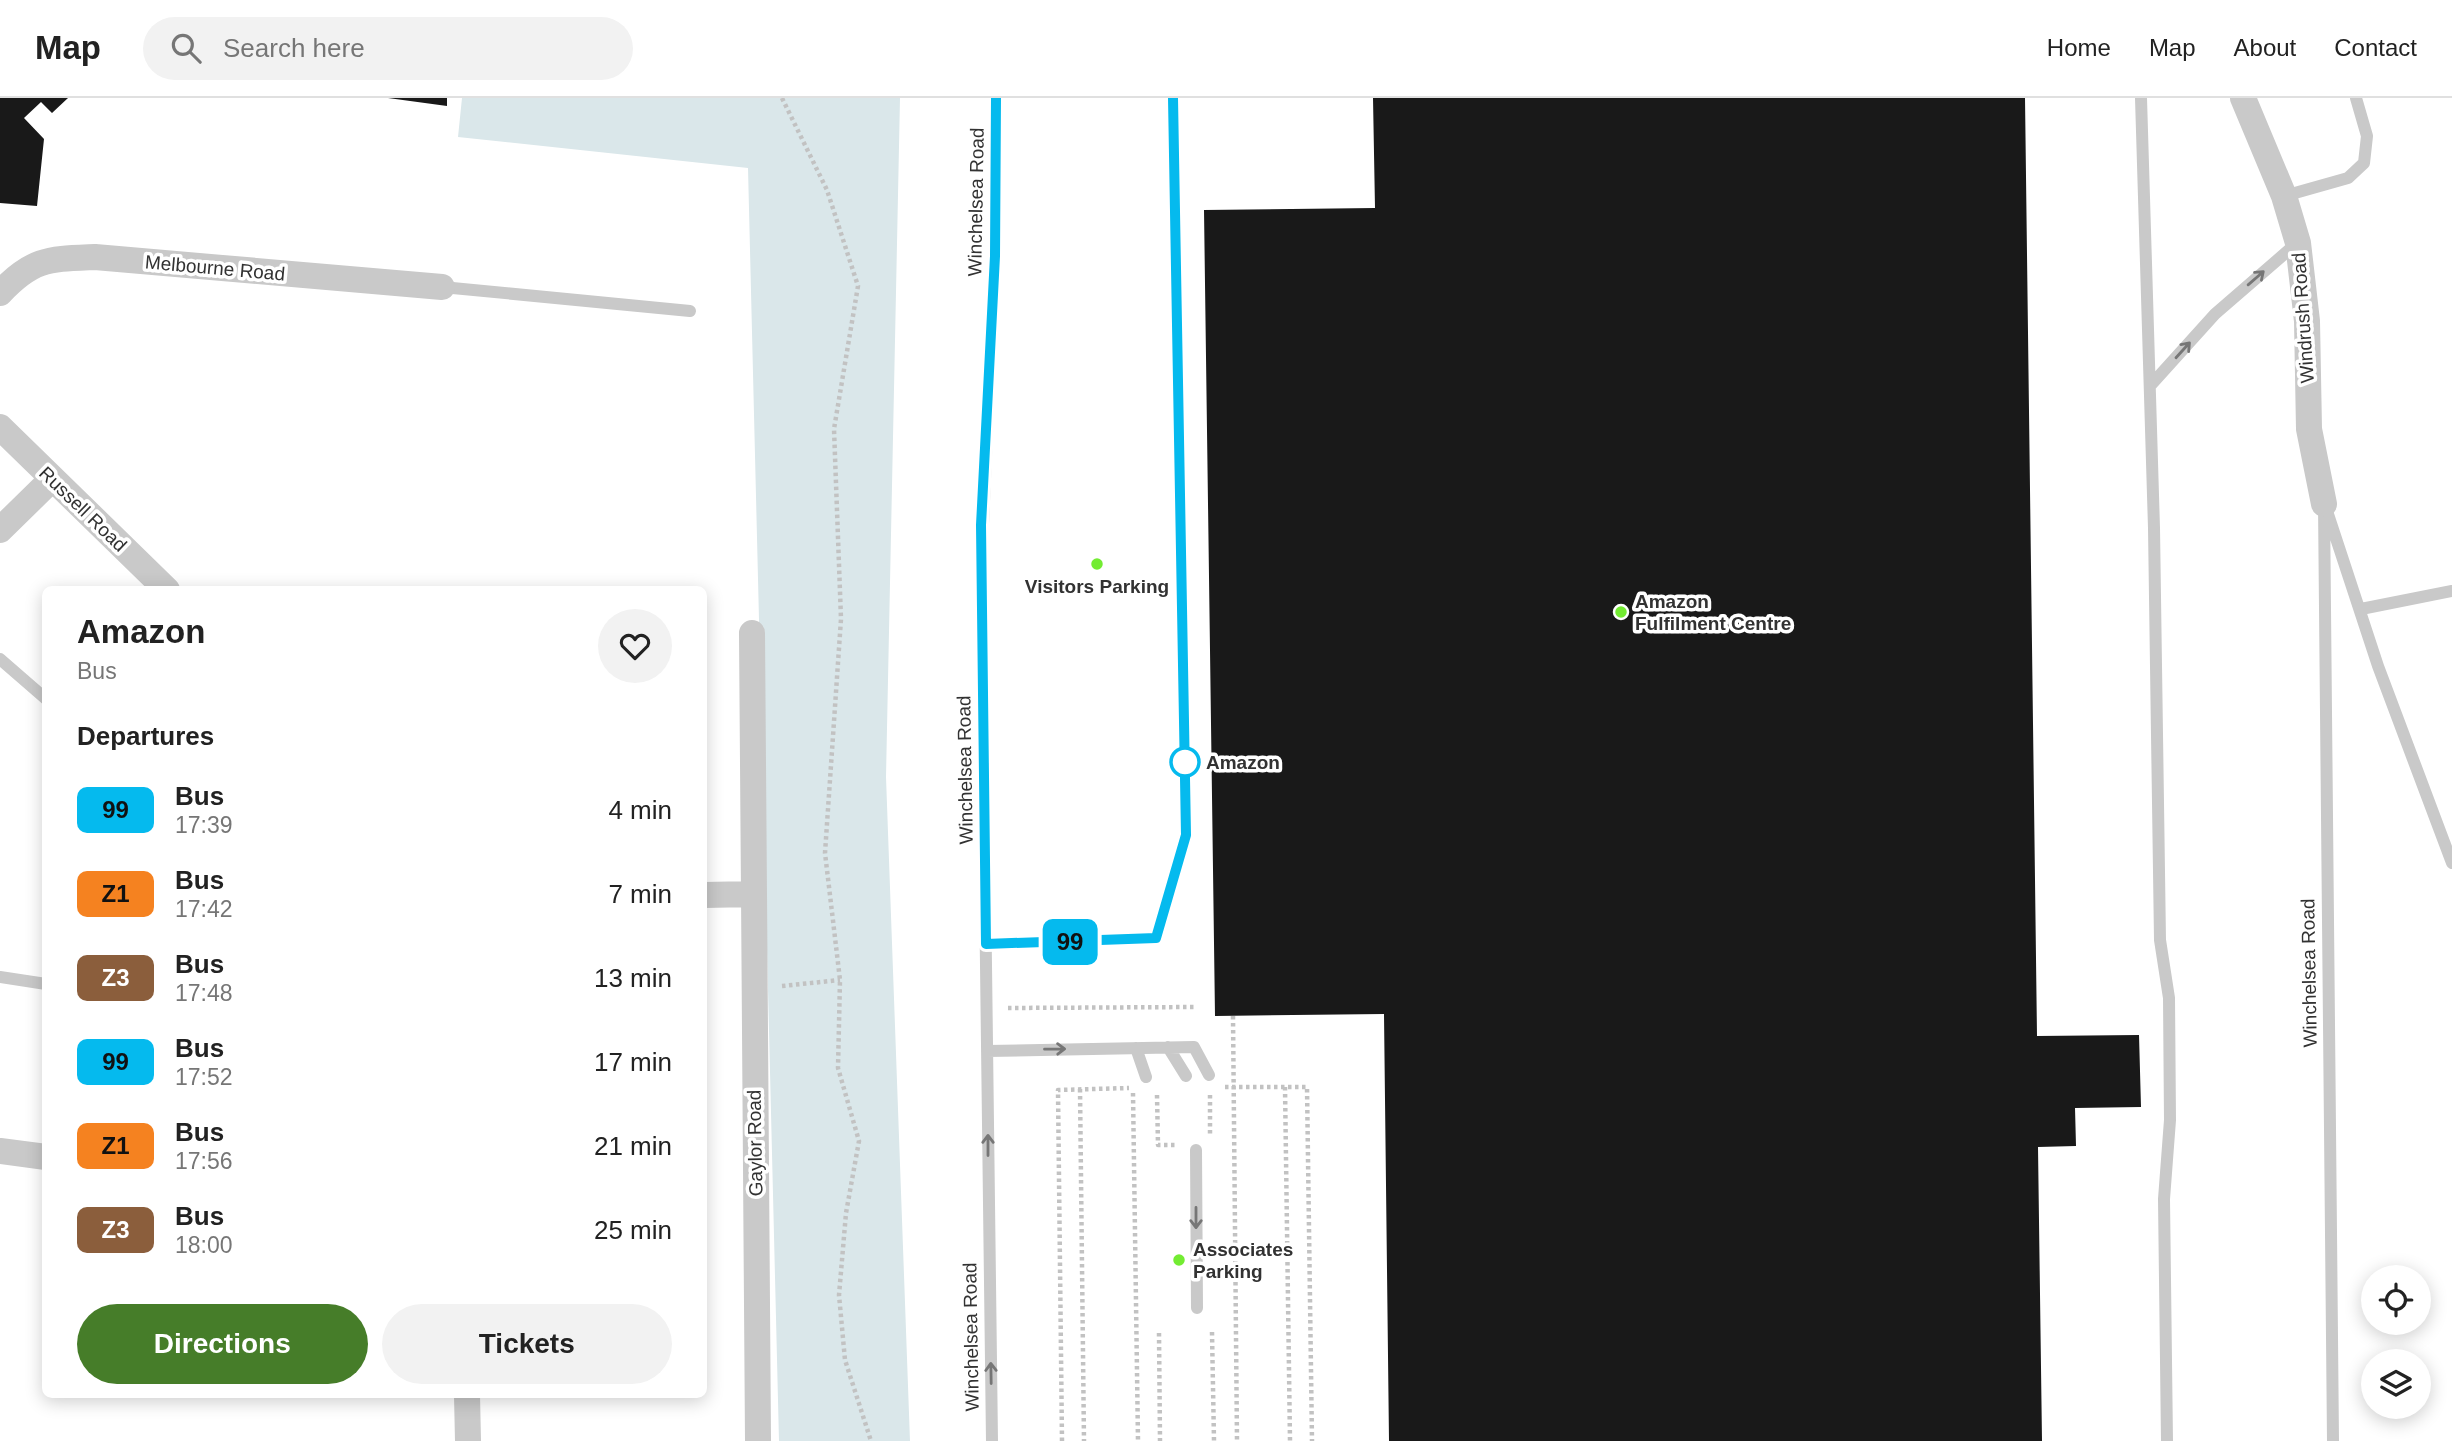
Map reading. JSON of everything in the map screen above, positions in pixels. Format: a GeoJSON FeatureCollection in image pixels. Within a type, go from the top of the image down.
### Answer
{"type":"FeatureCollection","features":[{"type":"Feature","properties":{"kind":"street","name":"Windrush Road"},"geometry":{"type":"LineString","coordinates":[[2243,98],[2284,196],[2298,243],[2306,321],[2309,429],[2325,504]]}},
{"type":"Feature","properties":{"kind":"street","name":"Melbourne Road"},"geometry":{"type":"LineString","coordinates":[[0,293],[19,272],[47,260],[95,257],[442,287]]}},
{"type":"Feature","properties":{"kind":"street","name":"Russell Road"},"geometry":{"type":"LineString","coordinates":[[0,427],[163,586]]}},
{"type":"Feature","properties":{"kind":"street"},"geometry":{"type":"LineString","coordinates":[[0,530],[52,479]]}},
{"type":"Feature","properties":{"kind":"street","name":"Gaylor Road"},"geometry":{"type":"LineString","coordinates":[[752,633],[758,1441]]}},
{"type":"Feature","properties":{"kind":"street"},"geometry":{"type":"LineString","coordinates":[[707,895],[754,894]]}},
{"type":"Feature","properties":{"kind":"street"},"geometry":{"type":"LineString","coordinates":[[0,1151],[42,1156]]}},
{"type":"Feature","properties":{"kind":"street"},"geometry":{"type":"LineString","coordinates":[[467,1398],[468,1441]]}},
{"type":"Feature","properties":{"kind":"lane","name":"Winchelsea Road"},"geometry":{"type":"LineString","coordinates":[[992,1441],[981,536],[995,256],[996,98]]}},
{"type":"Feature","properties":{"kind":"lane"},"geometry":{"type":"LineString","coordinates":[[986,944],[1156,938],[1186,835],[1173,98]]}},
{"type":"Feature","properties":{"kind":"lane"},"geometry":{"type":"LineString","coordinates":[[2141,98],[2150,386],[2160,940],[2169,998],[2170,1120],[2164,1199],[2167,1441]]}},
{"type":"Feature","properties":{"kind":"lane"},"geometry":{"type":"LineString","coordinates":[[2284,196],[2348,178],[2364,163],[2367,136],[2356,98]]}},
{"type":"Feature","properties":{"kind":"lane"},"geometry":{"type":"LineString","coordinates":[[2150,386],[2215,314],[2298,243]]}},
{"type":"Feature","properties":{"kind":"lane"},"geometry":{"type":"LineString","coordinates":[[442,287],[690,311]]}},
{"type":"Feature","properties":{"kind":"lane","name":"Winchelsea Road"},"geometry":{"type":"LineString","coordinates":[[2325,504],[2333,1441]]}},
{"type":"Feature","properties":{"kind":"lane"},"geometry":{"type":"LineString","coordinates":[[2325,504],[2378,666],[2452,863]]}},
{"type":"Feature","properties":{"kind":"lane"},"geometry":{"type":"LineString","coordinates":[[2361,609],[2452,591]]}},
{"type":"Feature","properties":{"kind":"lane"},"geometry":{"type":"LineString","coordinates":[[0,659],[42,696]]}},
{"type":"Feature","properties":{"kind":"lane"},"geometry":{"type":"LineString","coordinates":[[0,977],[42,983]]}},
{"type":"Feature","properties":{"kind":"lane"},"geometry":{"type":"LineString","coordinates":[[1168,1047],[1186,1076]]}},
{"type":"Feature","properties":{"kind":"lane"},"geometry":{"type":"LineString","coordinates":[[1136,1048],[1145,1082]]}},
{"type":"Feature","properties":{"kind":"lane"},"geometry":{"type":"LineString","coordinates":[[987,1051],[1194,1048],[1209,1081]]}},
{"type":"Feature","properties":{"kind":"lane"},"geometry":{"type":"LineString","coordinates":[[1190,1147],[1197,1308]]}},
{"type":"Feature","properties":{"kind":"path"},"geometry":{"type":"LineString","coordinates":[[782,98],[827,190],[858,286],[834,429],[841,619],[825,853],[840,980],[838,1068],[859,1141],[846,1213],[839,1295],[845,1360],[871,1441]]}},
{"type":"Feature","properties":{"kind":"path"},"geometry":{"type":"LineString","coordinates":[[753,988],[840,980]]}},
{"type":"Feature","properties":{"kind":"path"},"geometry":{"type":"LineString","coordinates":[[986,1009],[1196,1007]]}},
{"type":"Feature","properties":{"kind":"path"},"geometry":{"type":"LineString","coordinates":[[1233,1016],[1237,1441]]}},
{"type":"Feature","properties":{"kind":"path"},"geometry":{"type":"LineString","coordinates":[[1209,1081],[1210,1145]]}},
{"type":"Feature","properties":{"kind":"path"},"geometry":{"type":"LineString","coordinates":[[1062,1441],[1058,1090],[1133,1088],[1145,1082]]}},
{"type":"Feature","properties":{"kind":"path"},"geometry":{"type":"LineString","coordinates":[[1222,1087],[1307,1087],[1312,1441]]}},
{"type":"Feature","properties":{"kind":"path"},"geometry":{"type":"LineString","coordinates":[[1285,1087],[1290,1441]]}},
{"type":"Feature","properties":{"kind":"path"},"geometry":{"type":"LineString","coordinates":[[1133,1088],[1138,1441]]}},
{"type":"Feature","properties":{"kind":"path"},"geometry":{"type":"LineString","coordinates":[[1157,1088],[1158,1145],[1190,1147]]}},
{"type":"Feature","properties":{"kind":"path"},"geometry":{"type":"LineString","coordinates":[[1080,1089],[1084,1441]]}},
{"type":"Feature","properties":{"kind":"path"},"geometry":{"type":"LineString","coordinates":[[1159,1332],[1160,1441]]}},
{"type":"Feature","properties":{"kind":"path"},"geometry":{"type":"LineString","coordinates":[[1212,1332],[1214,1441]]}},
{"type":"Feature","properties":{"kind":"shaded area"},"geometry":{"type":"Polygon","coordinates":[[[462,98],[900,98],[886,777],[910,1441],[779,1441],[748,168],[458,137],[462,98]]]}},
{"type":"Feature","properties":{"kind":"building"},"geometry":{"type":"Polygon","coordinates":[[[0,98],[68,98],[52,113],[41,102],[24,118],[44,139],[37,206],[0,203],[0,98]]]}},
{"type":"Feature","properties":{"kind":"building"},"geometry":{"type":"Polygon","coordinates":[[[388,98],[447,98],[447,106],[388,98]]]}},
{"type":"Feature","properties":{"kind":"building","name":"Amazon Fulfilment Centre"},"geometry":{"type":"Polygon","coordinates":[[[1373,98],[2025,98],[2037,1036],[2139,1035],[2141,1107],[2075,1108],[2076,1146],[2038,1147],[2042,1441],[1389,1441],[1384,1014],[1215,1016],[1204,210],[1375,208],[1373,98]]]}},
{"type":"Feature","properties":{"kind":"bus line","name":"99"},"geometry":{"type":"LineString","coordinates":[[996,98],[995,256],[981,525],[986,944],[1156,938],[1186,835],[1173,98]]}},
{"type":"Feature","properties":{"kind":"place","name":"Visitors Parking"},"geometry":{"type":"Point","coordinates":[1097,564]}},
{"type":"Feature","properties":{"kind":"place","name":"Amazon Fulfilment Centre"},"geometry":{"type":"Point","coordinates":[1621,612]}},
{"type":"Feature","properties":{"kind":"place","name":"Amazon"},"geometry":{"type":"Point","coordinates":[1185,762]}},
{"type":"Feature","properties":{"kind":"place","name":"Associates Parking"},"geometry":{"type":"Point","coordinates":[1179,1260]}}]}
